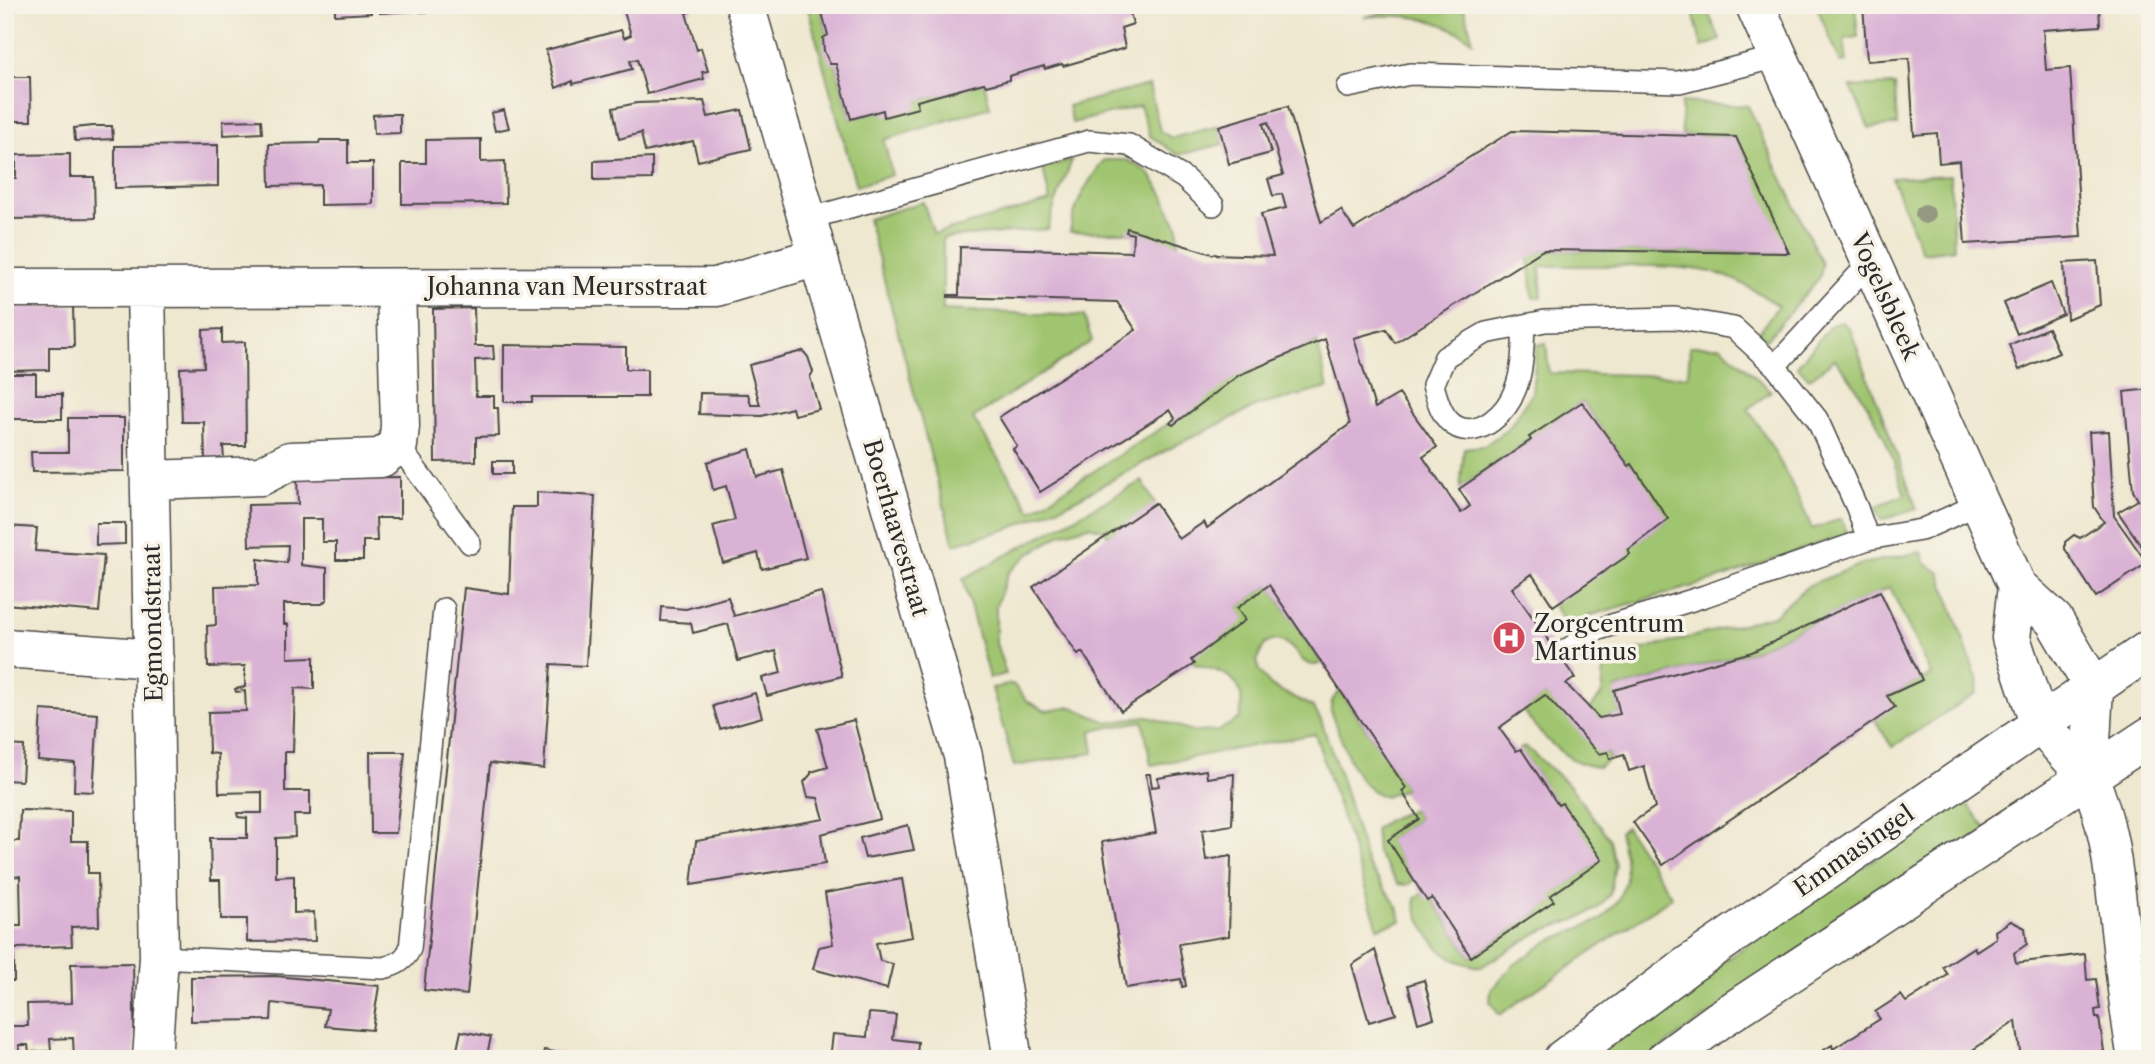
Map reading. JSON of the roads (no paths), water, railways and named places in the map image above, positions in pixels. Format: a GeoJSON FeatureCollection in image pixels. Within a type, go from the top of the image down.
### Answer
{"type":"FeatureCollection","features":[{"type":"Feature","properties":{"kind":"street","name":"Boerhaavestraat"},"geometry":{"type":"LineString","coordinates":[[745,5],[963,756],[1011,1048],[1010,1059]]}},
{"type":"Feature","properties":{"kind":"street","name":"Vogelsbleek"},"geometry":{"type":"LineString","coordinates":[[1755,5],[2017,586],[2054,620],[2094,688]]}},
{"type":"Feature","properties":{"kind":"street","name":"Johanna van Meursstraat"},"geometry":{"type":"LineString","coordinates":[[5,288],[716,287],[817,257]]}},
{"type":"Feature","properties":{"kind":"street","name":"Egmondstraat"},"geometry":{"type":"LineString","coordinates":[[146,288],[159,957],[152,1059]]}},
{"type":"Feature","properties":{"kind":"street","name":"Johanna van Meursstraat"},"geometry":{"type":"LineString","coordinates":[[396,288],[400,425],[398,445]]}},
{"type":"Feature","properties":{"kind":"street"},"geometry":{"type":"LineString","coordinates":[[150,481],[261,477],[290,461],[381,458],[398,445]]}},
{"type":"Feature","properties":{"kind":"street"},"geometry":{"type":"LineString","coordinates":[[2017,586],[2011,638],[2039,723],[2089,778],[2101,804],[2110,838],[2140,1012],[2137,1059]]}},
{"type":"Feature","properties":{"kind":"street"},"geometry":{"type":"LineString","coordinates":[[5,648],[154,659]]}},
{"type":"Feature","properties":{"kind":"street","name":"Emmasingel"},"geometry":{"type":"LineString","coordinates":[[1563,1059],[1687,966],[2150,649]]}},
{"type":"Feature","properties":{"kind":"street"},"geometry":{"type":"LineString","coordinates":[[2089,778],[2094,688]]}},
{"type":"Feature","properties":{"kind":"street"},"geometry":{"type":"LineString","coordinates":[[1665,1059],[1719,1020],[2150,736]]}},
{"type":"Feature","properties":{"kind":"lane"},"geometry":{"type":"LineString","coordinates":[[1348,87],[1410,74],[1679,82],[1777,57]]}},
{"type":"Feature","properties":{"kind":"lane"},"geometry":{"type":"LineString","coordinates":[[807,219],[1089,141],[1129,145],[1184,178],[1213,205]]}},
{"type":"Feature","properties":{"kind":"lane"},"geometry":{"type":"LineString","coordinates":[[1775,366],[1870,262]]}},
{"type":"Feature","properties":{"kind":"lane"},"geometry":{"type":"LineString","coordinates":[[1524,325],[1522,358],[1515,392],[1495,420],[1475,430],[1455,426],[1440,410],[1433,385],[1445,357],[1486,333],[1524,325],[1545,321],[1675,318],[1734,328],[1775,366],[1817,419],[1868,539]]}},
{"type":"Feature","properties":{"kind":"lane"},"geometry":{"type":"LineString","coordinates":[[398,445],[470,543]]}},
{"type":"Feature","properties":{"kind":"lane"},"geometry":{"type":"LineString","coordinates":[[1567,650],[1595,630],[1705,596],[1868,539],[1921,530],[1979,505]]}},
{"type":"Feature","properties":{"kind":"lane"},"geometry":{"type":"LineString","coordinates":[[159,957],[383,968],[396,965],[406,957],[410,949],[444,609]]}},
{"type":"Feature","properties":{"kind":"place","name":"Zorgcentrum Martinus"},"geometry":{"type":"Point","coordinates":[1509,638]}}]}
